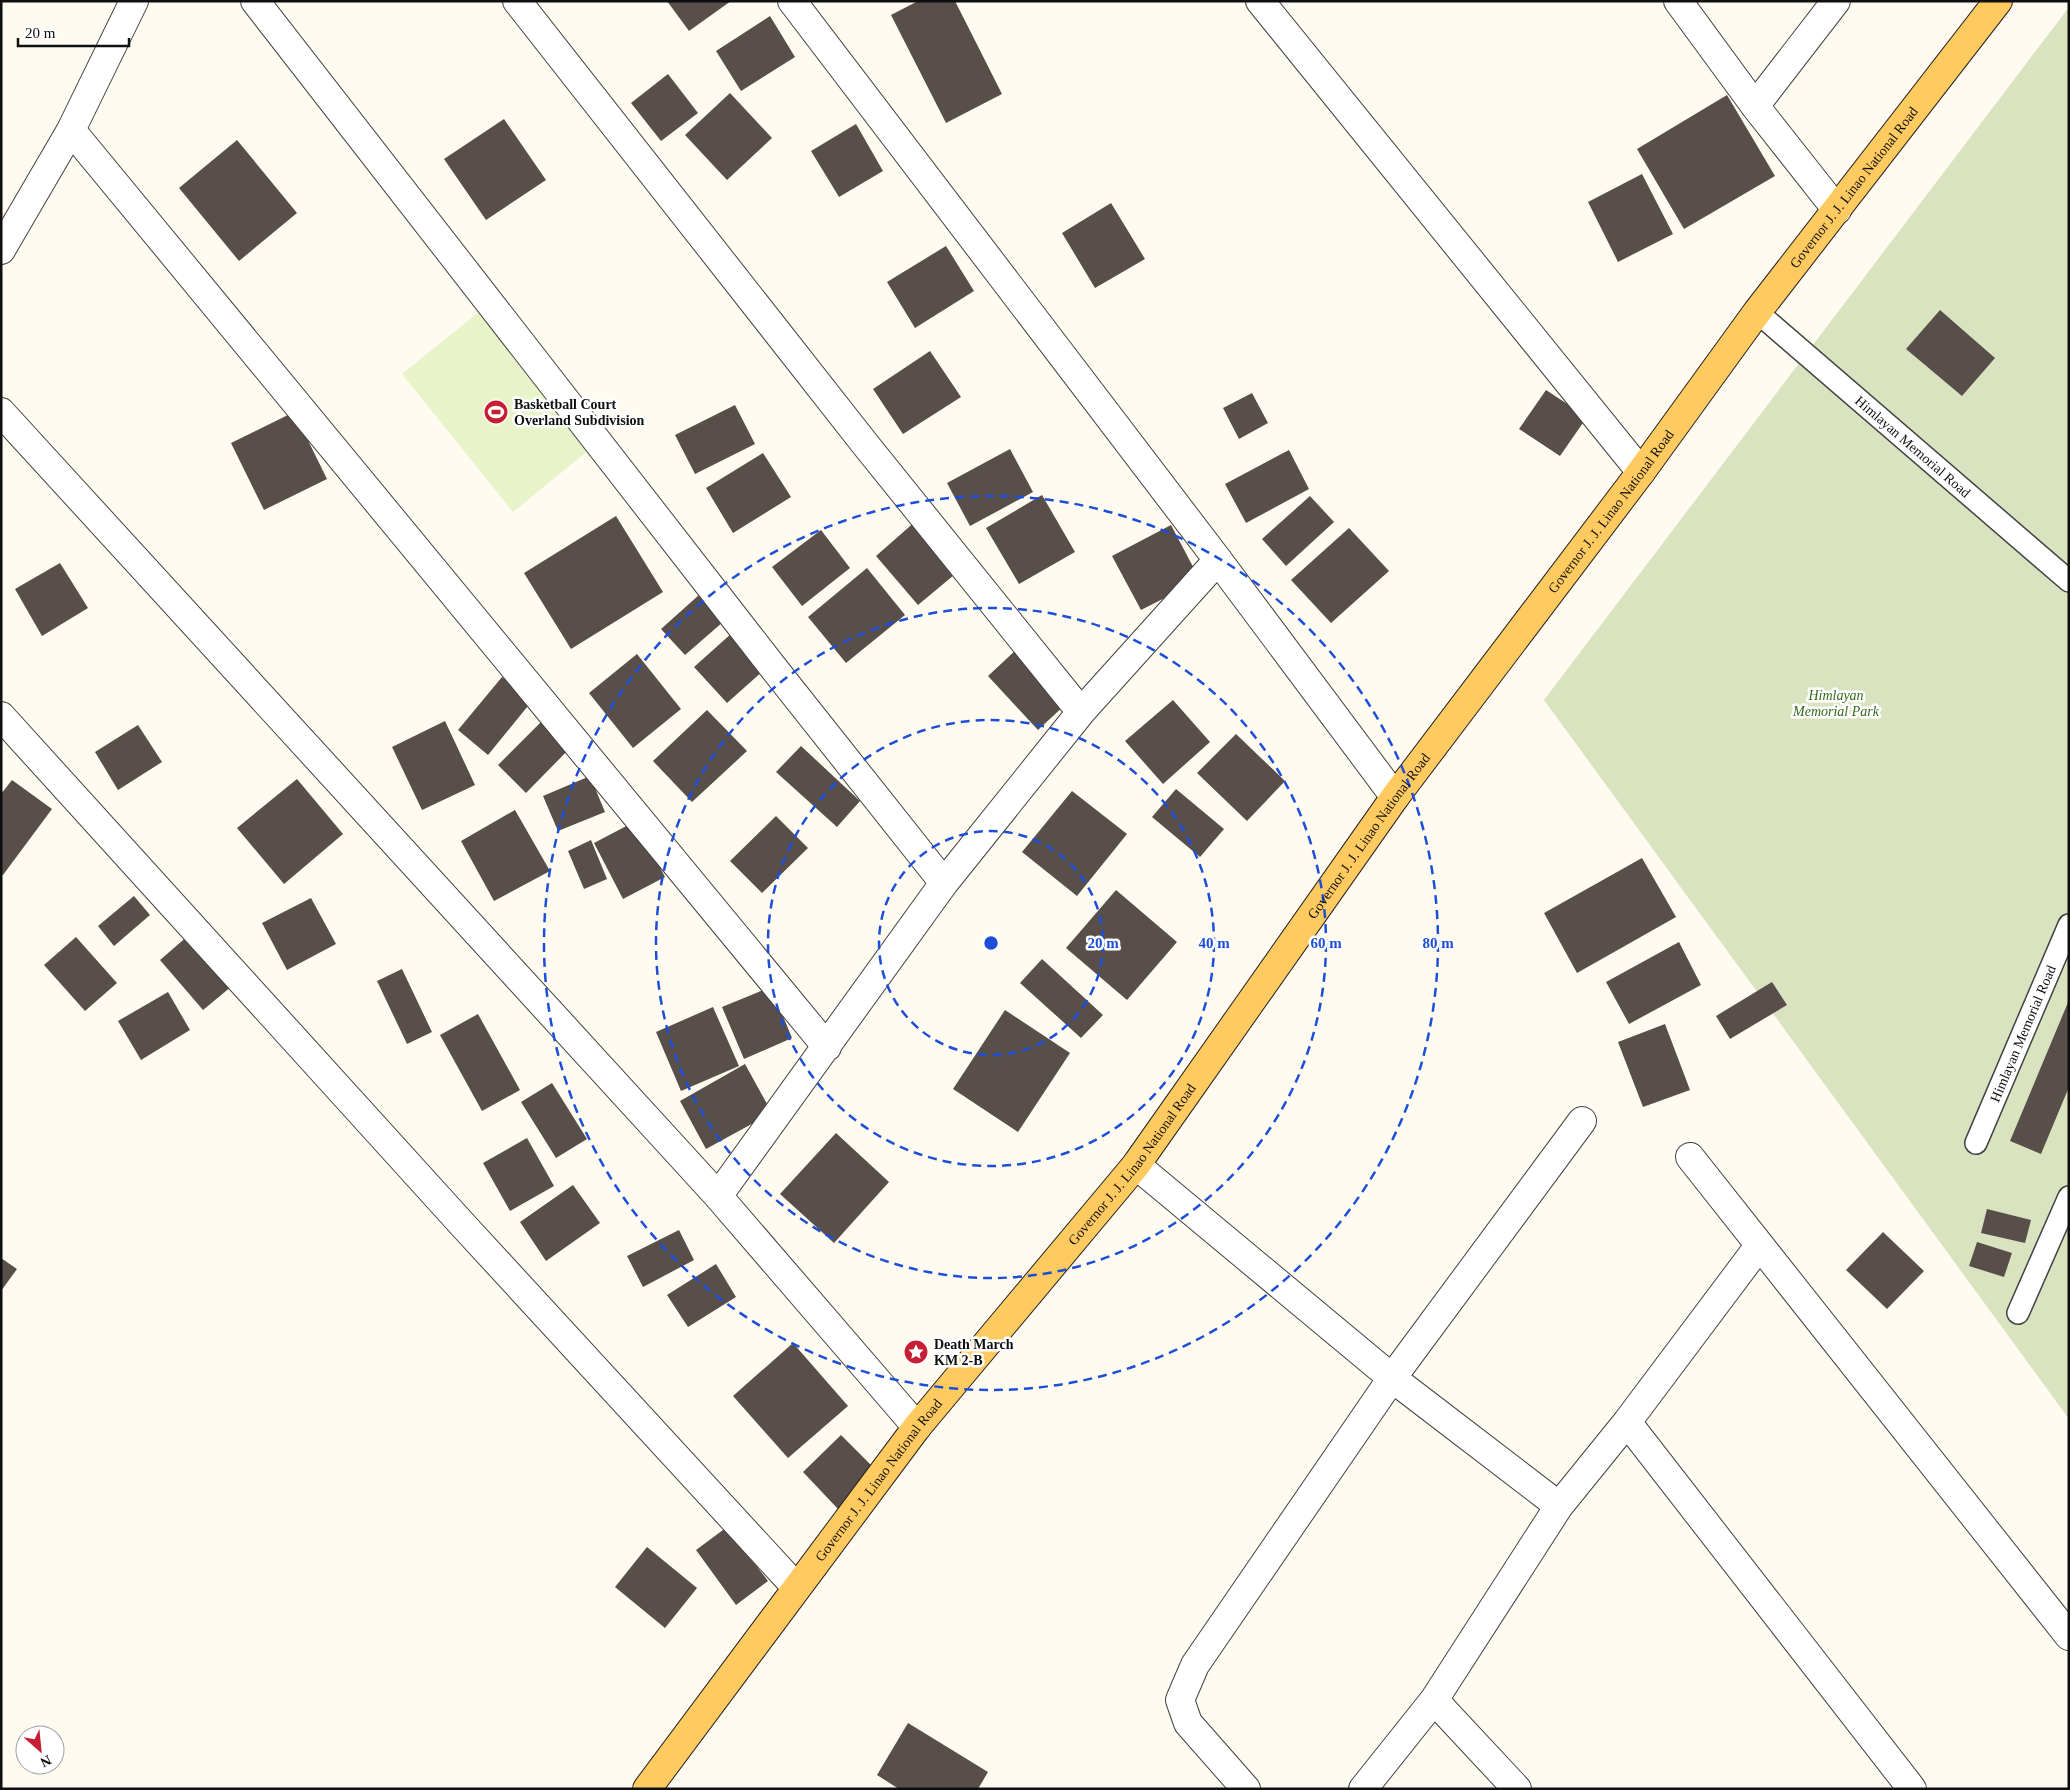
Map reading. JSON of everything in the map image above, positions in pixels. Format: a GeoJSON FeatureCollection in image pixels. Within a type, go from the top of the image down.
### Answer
{"type":"FeatureCollection","features":[{"type":"Feature","properties":{"kind":"main road","name":"Governor J. J. Linao National Road"},"geometry":{"type":"LineString","coordinates":[[647,1789],[917,1427],[1136,1165],[1395,797],[1641,472],[1757,312],[1998,1]]}},
{"type":"Feature","properties":{"kind":"street"},"geometry":{"type":"LineString","coordinates":[[1,250],[71,130],[134,1]]}},
{"type":"Feature","properties":{"kind":"street"},"geometry":{"type":"LineString","coordinates":[[255,1],[766,658],[944,883]]}},
{"type":"Feature","properties":{"kind":"street"},"geometry":{"type":"LineString","coordinates":[[517,1],[872,451],[1081,712]]}},
{"type":"Feature","properties":{"kind":"street"},"geometry":{"type":"LineString","coordinates":[[792,1],[1218,560],[1395,797]]}},
{"type":"Feature","properties":{"kind":"street"},"geometry":{"type":"LineString","coordinates":[[1260,1],[1641,472]]}},
{"type":"Feature","properties":{"kind":"street"},"geometry":{"type":"LineString","coordinates":[[1678,1],[1755,106],[1837,210]]}},
{"type":"Feature","properties":{"kind":"street"},"geometry":{"type":"LineString","coordinates":[[1755,106],[1836,1]]}},
{"type":"Feature","properties":{"kind":"street"},"geometry":{"type":"LineString","coordinates":[[71,130],[827,1047]]}},
{"type":"Feature","properties":{"kind":"street"},"geometry":{"type":"LineString","coordinates":[[1,412],[718,1196],[917,1427]]}},
{"type":"Feature","properties":{"kind":"street"},"geometry":{"type":"LineString","coordinates":[[718,1196],[944,883],[1081,712],[1218,560]]}},
{"type":"Feature","properties":{"kind":"street"},"geometry":{"type":"LineString","coordinates":[[1,716],[462,1224],[796,1587]]}},
{"type":"Feature","properties":{"kind":"street"},"geometry":{"type":"LineString","coordinates":[[1246,1789],[1188,1723],[1180,1700],[1195,1666],[1392,1378],[1582,1121]]}},
{"type":"Feature","properties":{"kind":"street"},"geometry":{"type":"LineString","coordinates":[[1690,1158],[2069,1636]]}},
{"type":"Feature","properties":{"kind":"street"},"geometry":{"type":"LineString","coordinates":[[1136,1165],[1392,1378],[1559,1506]]}},
{"type":"Feature","properties":{"kind":"street"},"geometry":{"type":"LineString","coordinates":[[1363,1789],[1434,1700],[1559,1506],[1627,1422],[1758,1246]]}},
{"type":"Feature","properties":{"kind":"street"},"geometry":{"type":"LineString","coordinates":[[1627,1422],[1912,1789]]}},
{"type":"Feature","properties":{"kind":"street"},"geometry":{"type":"LineString","coordinates":[[1434,1700],[1517,1789]]}},
{"type":"Feature","properties":{"kind":"lane","name":"Himlayan Memorial Road"},"geometry":{"type":"LineString","coordinates":[[1757,312],[2069,581]]}},
{"type":"Feature","properties":{"kind":"lane","name":"Himlayan Memorial Road"},"geometry":{"type":"LineString","coordinates":[[1976,1143],[2069,925]]}},
{"type":"Feature","properties":{"kind":"lane"},"geometry":{"type":"LineString","coordinates":[[2018,1314],[2069,1197]]}},
{"type":"Feature","properties":{"kind":"green space","name":"Himlayan Memorial Park"},"geometry":{"type":"Polygon","coordinates":[[[2069,7],[2069,1419],[1544,700],[2069,7]]]}},
{"type":"Feature","properties":{"kind":"green space","name":"Basketball Court Overland Subdivision"},"geometry":{"type":"Polygon","coordinates":[[[479,312],[590,449],[513,512],[402,374],[479,312]]]}},
{"type":"Feature","properties":{"kind":"building"},"geometry":{"type":"Polygon","coordinates":[[[667,1],[731,1],[689,31],[667,1]]]}},
{"type":"Feature","properties":{"kind":"building"},"geometry":{"type":"Polygon","coordinates":[[[918,1],[955,1],[1002,94],[946,123],[891,15],[918,1]]]}},
{"type":"Feature","properties":{"kind":"building"},"geometry":{"type":"Polygon","coordinates":[[[770,16],[795,57],[741,91],[716,51],[770,16]]]}},
{"type":"Feature","properties":{"kind":"building"},"geometry":{"type":"Polygon","coordinates":[[[668,74],[698,113],[661,141],[631,103],[668,74]]]}},
{"type":"Feature","properties":{"kind":"building"},"geometry":{"type":"Polygon","coordinates":[[[730,93],[772,138],[727,180],[685,135],[730,93]]]}},
{"type":"Feature","properties":{"kind":"building"},"geometry":{"type":"Polygon","coordinates":[[[1727,95],[1775,176],[1684,229],[1637,149],[1727,95]]]}},
{"type":"Feature","properties":{"kind":"building"},"geometry":{"type":"Polygon","coordinates":[[[504,119],[546,180],[486,220],[444,159],[504,119]]]}},
{"type":"Feature","properties":{"kind":"building"},"geometry":{"type":"Polygon","coordinates":[[[856,124],[883,171],[839,197],[811,151],[856,124]]]}},
{"type":"Feature","properties":{"kind":"building"},"geometry":{"type":"Polygon","coordinates":[[[237,140],[297,213],[239,261],[179,188],[237,140]]]}},
{"type":"Feature","properties":{"kind":"building"},"geometry":{"type":"Polygon","coordinates":[[[1642,174],[1673,234],[1618,262],[1588,202],[1642,174]]]}},
{"type":"Feature","properties":{"kind":"building"},"geometry":{"type":"Polygon","coordinates":[[[1111,203],[1145,259],[1095,288],[1062,233],[1111,203]]]}},
{"type":"Feature","properties":{"kind":"building"},"geometry":{"type":"Polygon","coordinates":[[[946,246],[974,291],[915,328],[887,282],[946,246]]]}},
{"type":"Feature","properties":{"kind":"building"},"geometry":{"type":"Polygon","coordinates":[[[1940,310],[1995,358],[1962,396],[1906,349],[1940,310]]]}},
{"type":"Feature","properties":{"kind":"building"},"geometry":{"type":"Polygon","coordinates":[[[930,351],[961,397],[903,434],[873,389],[930,351]]]}},
{"type":"Feature","properties":{"kind":"building"},"geometry":{"type":"Polygon","coordinates":[[[1546,390],[1587,417],[1560,456],[1519,429],[1546,390]]]}},
{"type":"Feature","properties":{"kind":"building"},"geometry":{"type":"Polygon","coordinates":[[[1252,393],[1268,423],[1239,439],[1223,408],[1252,393]]]}},
{"type":"Feature","properties":{"kind":"building"},"geometry":{"type":"Polygon","coordinates":[[[735,405],[755,444],[695,474],[675,435],[735,405]]]}},
{"type":"Feature","properties":{"kind":"building"},"geometry":{"type":"Polygon","coordinates":[[[294,412],[327,479],[264,510],[231,443],[294,412]]]}},
{"type":"Feature","properties":{"kind":"building"},"geometry":{"type":"Polygon","coordinates":[[[1010,449],[1033,492],[970,526],[947,483],[1010,449]]]}},
{"type":"Feature","properties":{"kind":"building"},"geometry":{"type":"Polygon","coordinates":[[[1289,450],[1309,489],[1246,523],[1225,484],[1289,450]]]}},
{"type":"Feature","properties":{"kind":"building"},"geometry":{"type":"Polygon","coordinates":[[[763,453],[791,497],[733,533],[706,488],[763,453]]]}},
{"type":"Feature","properties":{"kind":"building"},"geometry":{"type":"Polygon","coordinates":[[[1042,495],[1075,552],[1019,584],[986,528],[1042,495]]]}},
{"type":"Feature","properties":{"kind":"building"},"geometry":{"type":"Polygon","coordinates":[[[1310,496],[1334,522],[1286,566],[1262,539],[1310,496]]]}},
{"type":"Feature","properties":{"kind":"building"},"geometry":{"type":"Polygon","coordinates":[[[616,516],[663,592],[571,649],[524,573],[616,516]]]}},
{"type":"Feature","properties":{"kind":"building"},"geometry":{"type":"Polygon","coordinates":[[[917,520],[960,570],[918,605],[876,556],[917,520]]]}},
{"type":"Feature","properties":{"kind":"building"},"geometry":{"type":"Polygon","coordinates":[[[1171,525],[1200,580],[1141,610],[1112,556],[1171,525]]]}},
{"type":"Feature","properties":{"kind":"building"},"geometry":{"type":"Polygon","coordinates":[[[1349,528],[1389,571],[1331,623],[1291,580],[1349,528]]]}},
{"type":"Feature","properties":{"kind":"building"},"geometry":{"type":"Polygon","coordinates":[[[821,530],[850,568],[802,606],[772,567],[821,530]]]}},
{"type":"Feature","properties":{"kind":"building"},"geometry":{"type":"Polygon","coordinates":[[[60,563],[88,608],[42,636],[15,589],[60,563]]]}},
{"type":"Feature","properties":{"kind":"building"},"geometry":{"type":"Polygon","coordinates":[[[867,568],[905,615],[846,663],[808,617],[867,568]]]}},
{"type":"Feature","properties":{"kind":"building"},"geometry":{"type":"Polygon","coordinates":[[[699,595],[723,622],[685,655],[661,629],[699,595]]]}},
{"type":"Feature","properties":{"kind":"building"},"geometry":{"type":"Polygon","coordinates":[[[732,633],[765,669],[727,703],[694,667],[732,633]]]}},
{"type":"Feature","properties":{"kind":"building"},"geometry":{"type":"Polygon","coordinates":[[[1017,649],[1067,703],[1038,730],[988,676],[1017,649]]]}},
{"type":"Feature","properties":{"kind":"building"},"geometry":{"type":"Polygon","coordinates":[[[637,654],[681,709],[633,748],[589,693],[637,654]]]}},
{"type":"Feature","properties":{"kind":"building"},"geometry":{"type":"Polygon","coordinates":[[[502,677],[532,701],[488,755],[458,730],[502,677]]]}},
{"type":"Feature","properties":{"kind":"building"},"geometry":{"type":"Polygon","coordinates":[[[1173,700],[1210,742],[1163,784],[1125,741],[1173,700]]]}},
{"type":"Feature","properties":{"kind":"building"},"geometry":{"type":"Polygon","coordinates":[[[707,710],[747,751],[692,802],[653,761],[707,710]]]}},
{"type":"Feature","properties":{"kind":"building"},"geometry":{"type":"Polygon","coordinates":[[[546,717],[574,744],[526,793],[498,765],[546,717]]]}},
{"type":"Feature","properties":{"kind":"building"},"geometry":{"type":"Polygon","coordinates":[[[445,721],[475,785],[422,810],[392,747],[445,721]]]}},
{"type":"Feature","properties":{"kind":"building"},"geometry":{"type":"Polygon","coordinates":[[[138,725],[162,762],[118,790],[95,752],[138,725]]]}},
{"type":"Feature","properties":{"kind":"building"},"geometry":{"type":"Polygon","coordinates":[[[1236,734],[1285,781],[1247,821],[1197,773],[1236,734]]]}},
{"type":"Feature","properties":{"kind":"building"},"geometry":{"type":"Polygon","coordinates":[[[801,746],[860,801],[837,827],[776,772],[801,746]]]}},
{"type":"Feature","properties":{"kind":"building"},"geometry":{"type":"Polygon","coordinates":[[[590,776],[605,812],[558,831],[543,796],[590,776]]]}},
{"type":"Feature","properties":{"kind":"building"},"geometry":{"type":"Polygon","coordinates":[[[297,779],[343,834],[284,884],[237,828],[297,779]]]}},
{"type":"Feature","properties":{"kind":"building"},"geometry":{"type":"Polygon","coordinates":[[[12,780],[52,809],[3,875],[1,874],[1,794],[12,780]]]}},
{"type":"Feature","properties":{"kind":"building"},"geometry":{"type":"Polygon","coordinates":[[[1176,789],[1224,829],[1200,857],[1152,817],[1176,789]]]}},
{"type":"Feature","properties":{"kind":"building"},"geometry":{"type":"Polygon","coordinates":[[[1072,791],[1127,834],[1077,896],[1022,852],[1072,791]]]}},
{"type":"Feature","properties":{"kind":"building"},"geometry":{"type":"Polygon","coordinates":[[[515,810],[550,871],[494,901],[461,841],[515,810]]]}},
{"type":"Feature","properties":{"kind":"building"},"geometry":{"type":"Polygon","coordinates":[[[776,816],[808,848],[762,893],[730,861],[776,816]]]}},
{"type":"Feature","properties":{"kind":"building"},"geometry":{"type":"Polygon","coordinates":[[[636,821],[665,877],[623,899],[594,843],[636,821]]]}},
{"type":"Feature","properties":{"kind":"building"},"geometry":{"type":"Polygon","coordinates":[[[591,840],[607,879],[584,889],[568,851],[591,840]]]}},
{"type":"Feature","properties":{"kind":"building"},"geometry":{"type":"Polygon","coordinates":[[[1642,858],[1676,917],[1577,973],[1544,913],[1642,858]]]}},
{"type":"Feature","properties":{"kind":"building"},"geometry":{"type":"Polygon","coordinates":[[[1116,890],[1177,942],[1127,1000],[1066,948],[1116,890]]]}},
{"type":"Feature","properties":{"kind":"building"},"geometry":{"type":"Polygon","coordinates":[[[134,896],[150,915],[114,946],[98,926],[134,896]]]}},
{"type":"Feature","properties":{"kind":"building"},"geometry":{"type":"Polygon","coordinates":[[[311,898],[336,944],[287,970],[262,923],[311,898]]]}},
{"type":"Feature","properties":{"kind":"building"},"geometry":{"type":"Polygon","coordinates":[[[189,935],[232,986],[203,1010],[160,960],[189,935]]]}},
{"type":"Feature","properties":{"kind":"building"},"geometry":{"type":"Polygon","coordinates":[[[76,937],[117,983],[85,1011],[44,965],[76,937]]]}},
{"type":"Feature","properties":{"kind":"building"},"geometry":{"type":"Polygon","coordinates":[[[1679,942],[1701,985],[1629,1024],[1606,982],[1679,942]]]}},
{"type":"Feature","properties":{"kind":"building"},"geometry":{"type":"Polygon","coordinates":[[[1042,959],[1103,1015],[1081,1038],[1020,983],[1042,959]]]}},
{"type":"Feature","properties":{"kind":"building"},"geometry":{"type":"Polygon","coordinates":[[[402,969],[432,1032],[407,1044],[377,981],[402,969]]]}},
{"type":"Feature","properties":{"kind":"building"},"geometry":{"type":"Polygon","coordinates":[[[1772,982],[1787,1005],[1730,1039],[1716,1016],[1772,982]]]}},
{"type":"Feature","properties":{"kind":"building"},"geometry":{"type":"Polygon","coordinates":[[[771,987],[792,1038],[744,1059],[722,1007],[771,987]]]}},
{"type":"Feature","properties":{"kind":"building"},"geometry":{"type":"Polygon","coordinates":[[[168,992],[190,1030],[141,1060],[118,1021],[168,992]]]}},
{"type":"Feature","properties":{"kind":"building"},"geometry":{"type":"Polygon","coordinates":[[[2069,1000],[2069,1087],[2041,1154],[2010,1141],[2069,1000]]]}},
{"type":"Feature","properties":{"kind":"building"},"geometry":{"type":"Polygon","coordinates":[[[713,1007],[739,1066],[681,1091],[656,1032],[713,1007]]]}},
{"type":"Feature","properties":{"kind":"building"},"geometry":{"type":"Polygon","coordinates":[[[1005,1010],[1070,1053],[1018,1132],[953,1089],[1005,1010]]]}},
{"type":"Feature","properties":{"kind":"building"},"geometry":{"type":"Polygon","coordinates":[[[478,1014],[520,1090],[482,1111],[440,1035],[478,1014]]]}},
{"type":"Feature","properties":{"kind":"building"},"geometry":{"type":"Polygon","coordinates":[[[1665,1024],[1690,1090],[1643,1107],[1618,1042],[1665,1024]]]}},
{"type":"Feature","properties":{"kind":"building"},"geometry":{"type":"Polygon","coordinates":[[[745,1064],[772,1113],[706,1149],[680,1101],[745,1064]]]}},
{"type":"Feature","properties":{"kind":"building"},"geometry":{"type":"Polygon","coordinates":[[[552,1083],[587,1139],[556,1158],[521,1102],[552,1083]]]}},
{"type":"Feature","properties":{"kind":"building"},"geometry":{"type":"Polygon","coordinates":[[[836,1133],[889,1182],[834,1243],[780,1194],[836,1133]]]}},
{"type":"Feature","properties":{"kind":"building"},"geometry":{"type":"Polygon","coordinates":[[[527,1138],[554,1186],[510,1211],[483,1163],[527,1138]]]}},
{"type":"Feature","properties":{"kind":"building"},"geometry":{"type":"Polygon","coordinates":[[[573,1185],[600,1223],[546,1261],[520,1222],[573,1185]]]}},
{"type":"Feature","properties":{"kind":"building"},"geometry":{"type":"Polygon","coordinates":[[[1987,1209],[2031,1220],[2025,1243],[1981,1233],[1987,1209]]]}},
{"type":"Feature","properties":{"kind":"building"},"geometry":{"type":"Polygon","coordinates":[[[679,1230],[694,1260],[643,1287],[627,1256],[679,1230]]]}},
{"type":"Feature","properties":{"kind":"building"},"geometry":{"type":"Polygon","coordinates":[[[1883,1232],[1924,1271],[1887,1309],[1846,1270],[1883,1232]]]}},
{"type":"Feature","properties":{"kind":"building"},"geometry":{"type":"Polygon","coordinates":[[[1977,1242],[2012,1253],[2004,1277],[1969,1266],[1977,1242]]]}},
{"type":"Feature","properties":{"kind":"building"},"geometry":{"type":"Polygon","coordinates":[[[1,1258],[17,1269],[1,1291],[1,1258]]]}},
{"type":"Feature","properties":{"kind":"building"},"geometry":{"type":"Polygon","coordinates":[[[716,1264],[736,1297],[688,1327],[667,1295],[716,1264]]]}},
{"type":"Feature","properties":{"kind":"building"},"geometry":{"type":"Polygon","coordinates":[[[793,1343],[848,1406],[788,1458],[733,1396],[793,1343]]]}},
{"type":"Feature","properties":{"kind":"building"},"geometry":{"type":"Polygon","coordinates":[[[841,1435],[877,1471],[838,1509],[803,1472],[841,1435]]]}},
{"type":"Feature","properties":{"kind":"building"},"geometry":{"type":"Polygon","coordinates":[[[727,1527],[768,1581],[736,1605],[696,1550],[727,1527]]]}},
{"type":"Feature","properties":{"kind":"building"},"geometry":{"type":"Polygon","coordinates":[[[647,1547],[697,1588],[665,1628],[615,1587],[647,1547]]]}},
{"type":"Feature","properties":{"kind":"building"},"geometry":{"type":"Polygon","coordinates":[[[908,1723],[988,1772],[978,1789],[899,1789],[877,1775],[908,1723]]]}},
{"type":"Feature","properties":{"kind":"place","name":"Basketball Court Overland Subdivision"},"geometry":{"type":"Point","coordinates":[496,412]}},
{"type":"Feature","properties":{"kind":"place","name":"Death March KM 2-B"},"geometry":{"type":"Point","coordinates":[916,1352]}}]}
